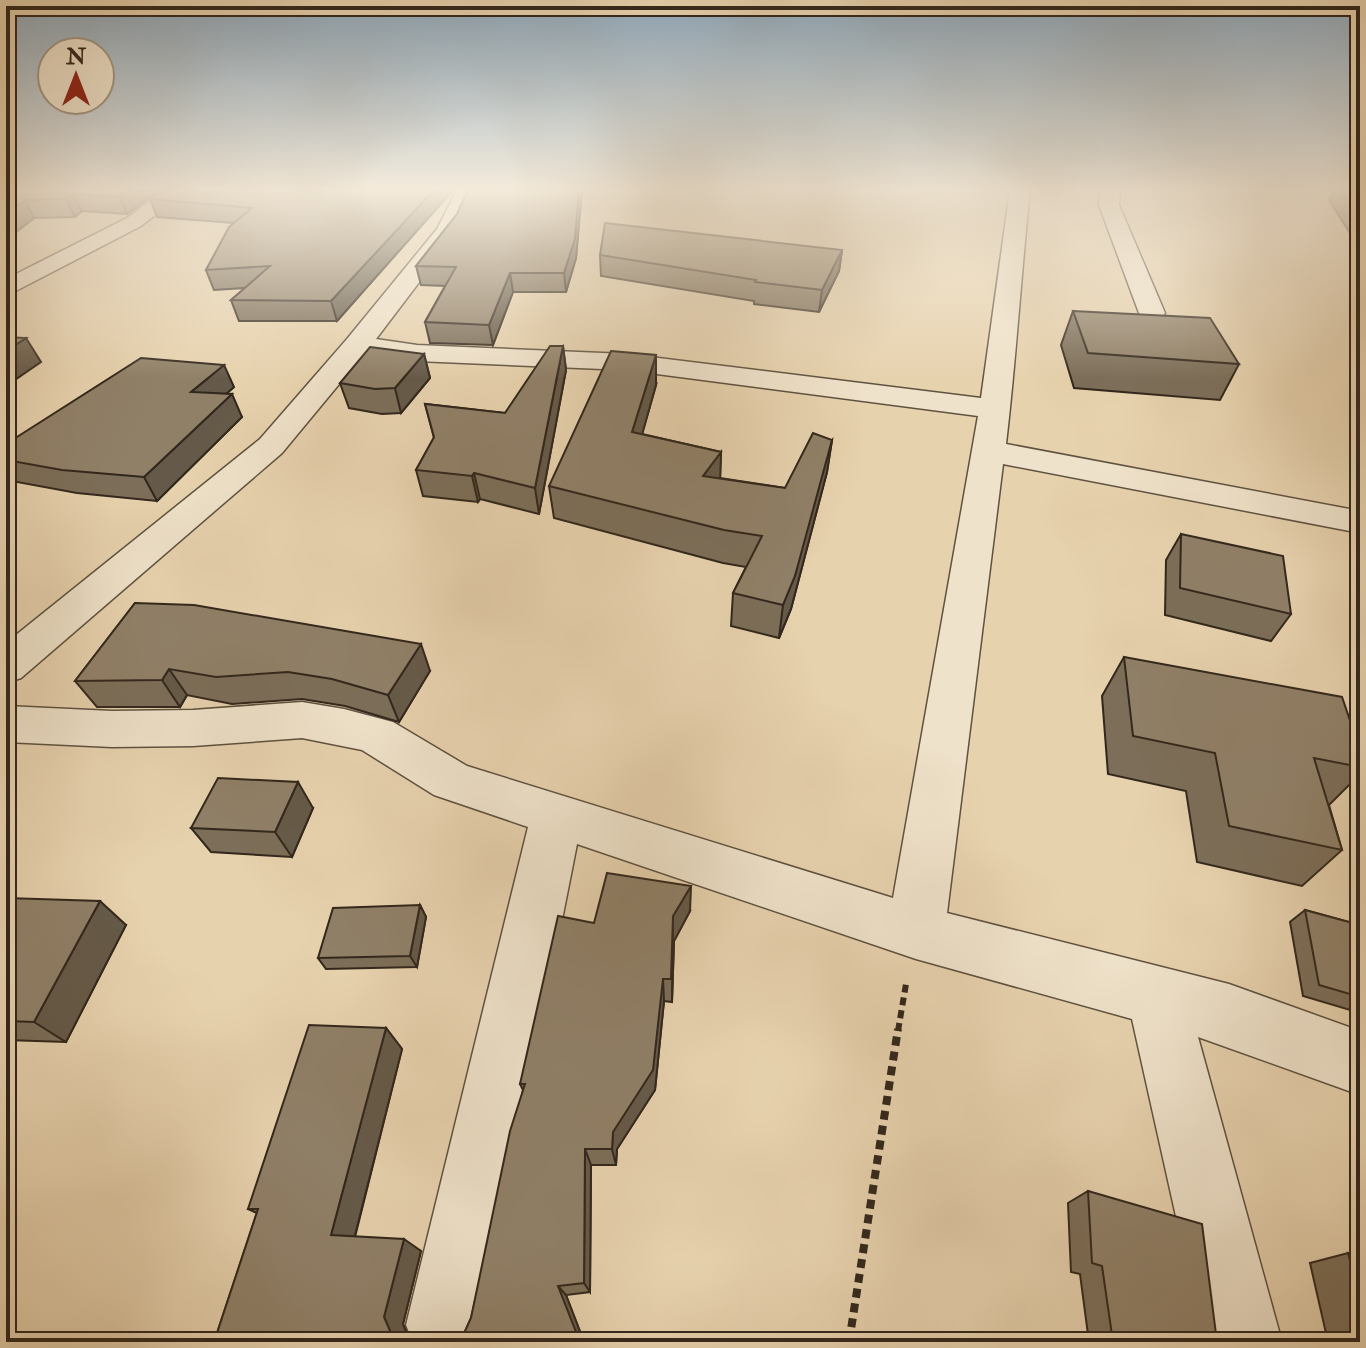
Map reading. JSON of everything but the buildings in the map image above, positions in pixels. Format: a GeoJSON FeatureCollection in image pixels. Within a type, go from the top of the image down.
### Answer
{"type":"FeatureCollection","features":[{"type":"Feature","properties":{"kind":"street"},"geometry":{"type":"LineString","coordinates":[[6,289],[75,253]]}},
{"type":"Feature","properties":{"kind":"street"},"geometry":{"type":"LineString","coordinates":[[6,667],[271,446],[430,253]]}},
{"type":"Feature","properties":{"kind":"street"},"geometry":{"type":"LineString","coordinates":[[916,932],[1006,334],[1012,253]]}},
{"type":"Feature","properties":{"kind":"street"},"geometry":{"type":"LineString","coordinates":[[1128,253],[1152,313]]}},
{"type":"Feature","properties":{"kind":"street"},"geometry":{"type":"LineString","coordinates":[[357,345],[417,353],[626,362],[995,409]]}},
{"type":"Feature","properties":{"kind":"street"},"geometry":{"type":"LineString","coordinates":[[988,451],[1360,522]]}},
{"type":"Feature","properties":{"kind":"street"},"geometry":{"type":"LineString","coordinates":[[6,724],[112,729],[193,728],[302,720],[376,735],[451,781],[916,932],[1229,1015],[1360,1063]]}},
{"type":"Feature","properties":{"kind":"street"},"geometry":{"type":"LineString","coordinates":[[444,1325],[557,814]]}},
{"type":"Feature","properties":{"kind":"street"},"geometry":{"type":"LineString","coordinates":[[1157,996],[1243,1342]]}},
{"type":"Feature","properties":{"kind":"path"},"geometry":{"type":"LineString","coordinates":[[849,1342],[879,1135],[916,932]]}}]}
